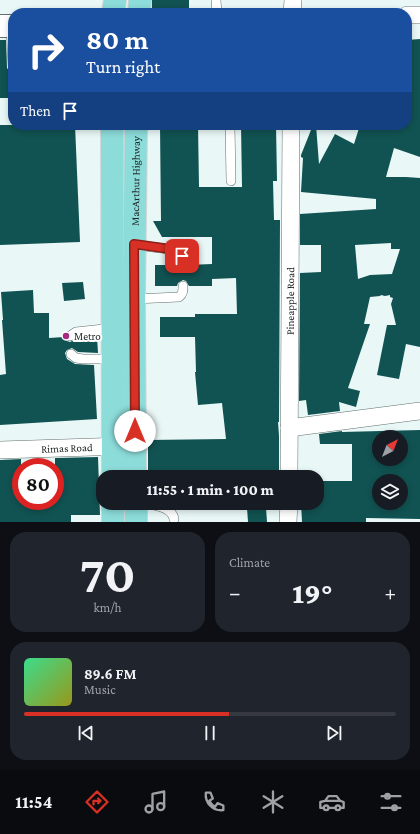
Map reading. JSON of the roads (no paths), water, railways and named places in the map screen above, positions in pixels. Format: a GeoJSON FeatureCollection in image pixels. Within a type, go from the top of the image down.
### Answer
{"type":"FeatureCollection","features":[{"type":"Feature","properties":{"kind":"highway","name":"MacArthur Highway"},"geometry":{"type":"LineString","coordinates":[[112,130],[113,470]]}},
{"type":"Feature","properties":{"kind":"highway","name":"MacArthur Highway"},"geometry":{"type":"LineString","coordinates":[[135,470],[134,244],[136,130]]}},
{"type":"Feature","properties":{"kind":"highway"},"geometry":{"type":"LineString","coordinates":[[113,510],[113,522]]}},
{"type":"Feature","properties":{"kind":"highway"},"geometry":{"type":"LineString","coordinates":[[136,510],[136,522]]}},
{"type":"Feature","properties":{"kind":"street","name":"Pineapple Road"},"geometry":{"type":"LineString","coordinates":[[289,470],[291,130]]}},
{"type":"Feature","properties":{"kind":"street"},"geometry":{"type":"LineString","coordinates":[[289,428],[420,411]]}},
{"type":"Feature","properties":{"kind":"street","name":"Rimas Road"},"geometry":{"type":"LineString","coordinates":[[0,450],[135,446]]}},
{"type":"Feature","properties":{"kind":"street"},"geometry":{"type":"LineString","coordinates":[[288,510],[288,522]]}},
{"type":"Feature","properties":{"kind":"lane"},"geometry":{"type":"LineString","coordinates":[[230,130],[231,181]]}},
{"type":"Feature","properties":{"kind":"lane"},"geometry":{"type":"LineString","coordinates":[[134,244],[177,250],[182,256],[182,265]]}},
{"type":"Feature","properties":{"kind":"lane"},"geometry":{"type":"LineString","coordinates":[[134,299],[179,297],[182,295],[183,286]]}},
{"type":"Feature","properties":{"kind":"lane"},"geometry":{"type":"LineString","coordinates":[[70,336],[76,332],[113,328]]}},
{"type":"Feature","properties":{"kind":"lane"},"geometry":{"type":"LineString","coordinates":[[71,354],[76,358],[83,359],[113,359]]}},
{"type":"Feature","properties":{"kind":"lane"},"geometry":{"type":"LineString","coordinates":[[168,510],[173,515],[174,519]]}},
{"type":"Feature","properties":{"kind":"place","name":"Metro"},"geometry":{"type":"Point","coordinates":[66,336]}}]}
